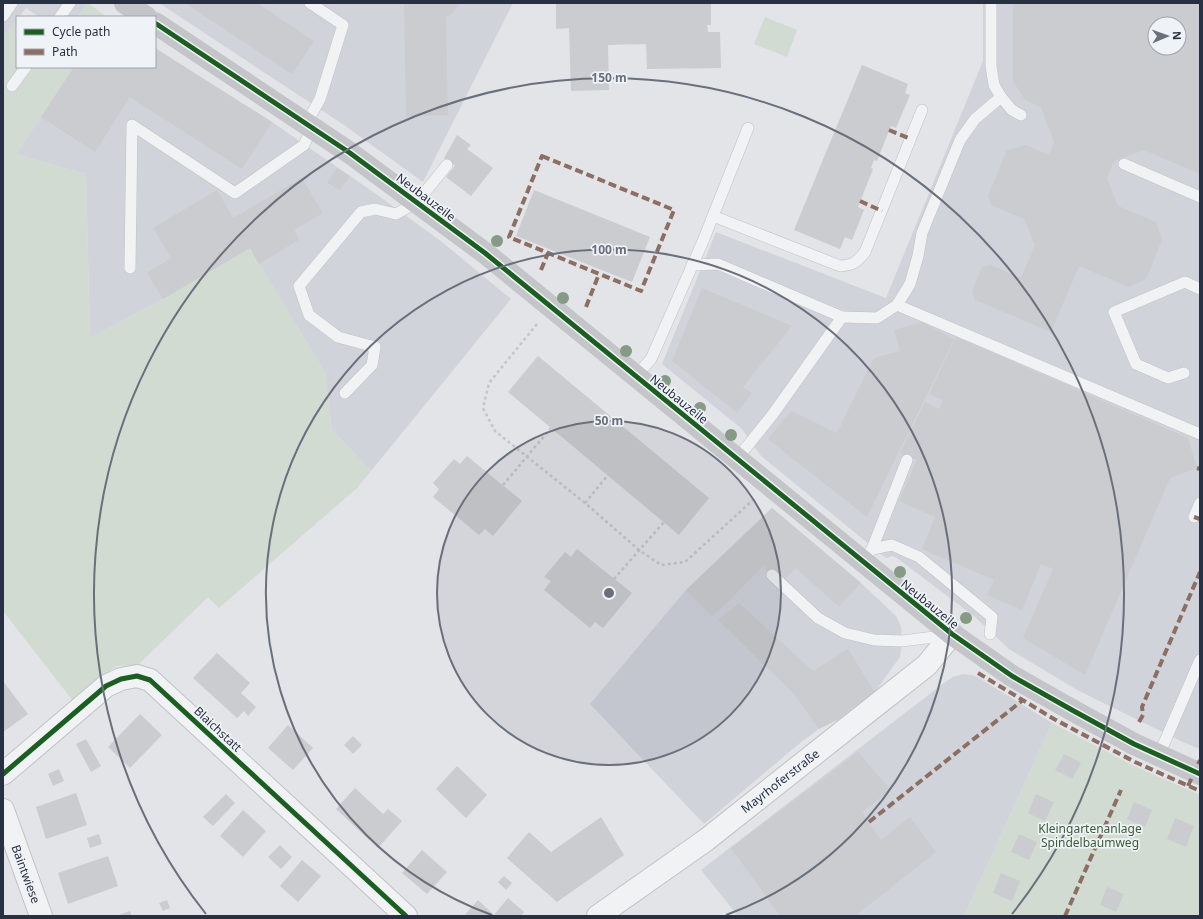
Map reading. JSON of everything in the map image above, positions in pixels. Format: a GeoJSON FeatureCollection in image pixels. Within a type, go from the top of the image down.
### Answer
{"type":"FeatureCollection","features":[{"type":"Feature","properties":{"kind":"street"},"geometry":{"type":"LineString","coordinates":[[125,3],[144,16]]}},
{"type":"Feature","properties":{"kind":"street","name":"Neubauzeile"},"geometry":{"type":"LineString","coordinates":[[156,24],[350,153],[485,253],[769,485],[867,555],[952,634],[1012,676],[1072,710],[1134,744],[1200,774]]}},
{"type":"Feature","properties":{"kind":"street","name":"Mayrhoferstraße"},"geometry":{"type":"LineString","coordinates":[[598,916],[706,840],[876,706],[927,665],[952,634]]}},
{"type":"Feature","properties":{"kind":"street","name":"Blaichstatt"},"geometry":{"type":"LineString","coordinates":[[3,774],[106,686],[121,679],[137,676],[150,680],[406,916]]}},
{"type":"Feature","properties":{"kind":"street","name":"Baintwiese"},"geometry":{"type":"LineString","coordinates":[[3,810],[41,916]]}},
{"type":"Feature","properties":{"kind":"lane"},"geometry":{"type":"LineString","coordinates":[[3,16],[12,3]]}},
{"type":"Feature","properties":{"kind":"lane"},"geometry":{"type":"LineString","coordinates":[[61,16],[70,3]]}},
{"type":"Feature","properties":{"kind":"lane"},"geometry":{"type":"LineString","coordinates":[[130,268],[132,125],[235,193],[304,145],[343,25],[310,3]]}},
{"type":"Feature","properties":{"kind":"lane"},"geometry":{"type":"LineString","coordinates":[[991,3],[991,66],[994,85],[1012,110],[1021,115]]}},
{"type":"Feature","properties":{"kind":"lane"},"geometry":{"type":"LineString","coordinates":[[12,86],[25,68]]}},
{"type":"Feature","properties":{"kind":"lane"},"geometry":{"type":"LineString","coordinates":[[692,265],[718,264],[842,317],[877,318],[897,305],[910,284],[918,256],[922,233],[960,140],[975,119],[1001,96]]}},
{"type":"Feature","properties":{"kind":"lane"},"geometry":{"type":"LineString","coordinates":[[713,216],[840,266],[850,265],[858,261],[865,252],[922,110]]}},
{"type":"Feature","properties":{"kind":"lane"},"geometry":{"type":"LineString","coordinates":[[636,376],[651,359],[713,216],[748,128]]}},
{"type":"Feature","properties":{"kind":"lane"},"geometry":{"type":"LineString","coordinates":[[1124,164],[1200,197]]}},
{"type":"Feature","properties":{"kind":"lane"},"geometry":{"type":"LineString","coordinates":[[345,393],[372,365],[375,347],[338,337],[309,315],[299,286],[361,212],[375,210],[396,214],[417,202],[447,165]]}},
{"type":"Feature","properties":{"kind":"lane"},"geometry":{"type":"LineString","coordinates":[[1184,373],[1168,378],[1136,364],[1114,312],[1185,282],[1200,289]]}},
{"type":"Feature","properties":{"kind":"lane"},"geometry":{"type":"LineString","coordinates":[[897,305],[1200,434]]}},
{"type":"Feature","properties":{"kind":"lane"},"geometry":{"type":"LineString","coordinates":[[737,459],[773,414],[842,317]]}},
{"type":"Feature","properties":{"kind":"lane"},"geometry":{"type":"LineString","coordinates":[[867,555],[908,460]]}},
{"type":"Feature","properties":{"kind":"lane"},"geometry":{"type":"LineString","coordinates":[[1194,517],[1200,503]]}},
{"type":"Feature","properties":{"kind":"lane"},"geometry":{"type":"LineString","coordinates":[[867,555],[892,545],[919,556],[992,617],[990,634]]}},
{"type":"Feature","properties":{"kind":"lane"},"geometry":{"type":"LineString","coordinates":[[772,575],[818,618],[845,633],[874,640],[902,641],[952,634]]}},
{"type":"Feature","properties":{"kind":"lane"},"geometry":{"type":"LineString","coordinates":[[1159,755],[1200,660]]}},
{"type":"Feature","properties":{"kind":"path"},"geometry":{"type":"LineString","coordinates":[[551,307],[489,383],[483,408],[495,431],[639,550],[661,565],[685,562],[769,485]]}},
{"type":"Feature","properties":{"kind":"path"},"geometry":{"type":"LineString","coordinates":[[503,485],[551,428]]}},
{"type":"Feature","properties":{"kind":"path"},"geometry":{"type":"LineString","coordinates":[[584,503],[608,476]]}},
{"type":"Feature","properties":{"kind":"path"},"geometry":{"type":"LineString","coordinates":[[614,579],[664,522]]}},
{"type":"Feature","properties":{"kind":"shaded area"},"geometry":{"type":"Polygon","coordinates":[[[3,3],[88,3],[78,16],[38,16],[26,8],[20,16],[16,16],[16,20],[3,37],[3,3]]]}},
{"type":"Feature","properties":{"kind":"shaded area"},"geometry":{"type":"Polygon","coordinates":[[[159,3],[513,3],[423,182],[344,125],[159,3]]]}},
{"type":"Feature","properties":{"kind":"shaded area"},"geometry":{"type":"Polygon","coordinates":[[[983,3],[1200,3],[1200,749],[1079,691],[1009,649],[975,617],[897,558],[892,556],[886,558],[761,456],[742,429],[662,364],[716,232],[886,298],[983,61],[983,3]]]}},
{"type":"Feature","properties":{"kind":"shaded area"},"geometry":{"type":"Polygon","coordinates":[[[156,49],[272,122],[376,194],[442,242],[511,299],[371,471],[332,430],[325,372],[259,264],[163,299],[90,338],[86,174],[16,154],[73,68],[156,68],[156,49]]]}},
{"type":"Feature","properties":{"kind":"shaded area"},"geometry":{"type":"Polygon","coordinates":[[[772,508],[861,583],[896,616],[901,626],[902,645],[900,657],[874,693],[839,719],[819,729],[800,743],[704,824],[590,704],[686,590],[772,508]]]}},
{"type":"Feature","properties":{"kind":"shaded area"},"geometry":{"type":"Polygon","coordinates":[[[963,674],[972,675],[979,678],[1052,723],[964,916],[738,916],[701,870],[944,683],[953,677],[963,674]]]}},
{"type":"Feature","properties":{"kind":"green space"},"geometry":{"type":"Polygon","coordinates":[[[88,3],[106,16],[78,16],[88,3]]]}},
{"type":"Feature","properties":{"kind":"green space"},"geometry":{"type":"Polygon","coordinates":[[[765,17],[797,30],[787,57],[754,44],[765,17]]]}},
{"type":"Feature","properties":{"kind":"green space"},"geometry":{"type":"Polygon","coordinates":[[[16,20],[16,68],[73,68],[17,154],[86,174],[90,338],[163,299],[250,248],[325,372],[332,430],[371,471],[357,488],[219,608],[208,597],[138,665],[117,666],[94,681],[73,701],[3,611],[3,37],[16,20]]]}},
{"type":"Feature","properties":{"kind":"green space","name":"Kleingartenanlage Spindelbaumweg"},"geometry":{"type":"Polygon","coordinates":[[[1052,723],[1134,766],[1200,795],[1200,916],[964,916],[1052,723]]]}},
{"type":"Feature","properties":{"kind":"building"},"geometry":{"type":"Polygon","coordinates":[[[185,3],[257,3],[314,41],[292,74],[185,3]]]}},
{"type":"Feature","properties":{"kind":"building"},"geometry":{"type":"Polygon","coordinates":[[[404,3],[459,3],[451,15],[446,16],[448,115],[406,116],[404,3]]]}},
{"type":"Feature","properties":{"kind":"building"},"geometry":{"type":"Polygon","coordinates":[[[556,3],[711,3],[711,25],[707,25],[708,32],[720,32],[721,68],[647,69],[646,44],[608,45],[609,90],[571,91],[569,28],[556,29],[556,3]]]}},
{"type":"Feature","properties":{"kind":"building"},"geometry":{"type":"Polygon","coordinates":[[[1013,3],[1200,3],[1200,174],[1144,150],[1114,161],[1107,179],[1118,206],[1156,222],[1162,240],[1146,279],[1129,287],[1079,266],[1051,332],[975,300],[972,291],[982,267],[990,265],[1021,278],[1035,245],[1024,219],[991,205],[988,196],[1007,150],[1026,145],[1049,155],[1054,142],[1041,107],[1025,100],[1013,81],[1013,3]]]}},
{"type":"Feature","properties":{"kind":"building"},"geometry":{"type":"Polygon","coordinates":[[[156,49],[272,122],[242,169],[130,97],[95,152],[41,117],[73,68],[156,68],[156,49]]]}},
{"type":"Feature","properties":{"kind":"building"},"geometry":{"type":"Polygon","coordinates":[[[862,65],[908,84],[905,93],[910,95],[896,128],[891,126],[877,161],[874,160],[871,168],[873,169],[858,207],[864,210],[852,240],[845,237],[840,249],[794,230],[862,65]]]}},
{"type":"Feature","properties":{"kind":"building"},"geometry":{"type":"Polygon","coordinates":[[[457,135],[471,145],[467,149],[493,168],[471,196],[446,177],[455,166],[444,158],[457,135]]]}},
{"type":"Feature","properties":{"kind":"building"},"geometry":{"type":"Polygon","coordinates":[[[337,168],[350,176],[340,190],[327,183],[337,168]]]}},
{"type":"Feature","properties":{"kind":"building"},"geometry":{"type":"Polygon","coordinates":[[[302,178],[323,213],[294,230],[299,240],[259,264],[250,248],[163,299],[147,273],[171,258],[153,228],[217,190],[233,218],[302,178]]]}},
{"type":"Feature","properties":{"kind":"building"},"geometry":{"type":"Polygon","coordinates":[[[534,190],[650,237],[632,282],[516,236],[534,190]]]}},
{"type":"Feature","properties":{"kind":"building"},"geometry":{"type":"Polygon","coordinates":[[[702,288],[792,326],[743,387],[752,393],[737,413],[672,361],[702,288]]]}},
{"type":"Feature","properties":{"kind":"building"},"geometry":{"type":"Polygon","coordinates":[[[922,322],[954,339],[867,517],[768,439],[791,411],[837,433],[874,358],[900,351],[894,330],[922,322]]]}},
{"type":"Feature","properties":{"kind":"building"},"geometry":{"type":"Polygon","coordinates":[[[956,337],[1188,438],[1197,468],[1170,478],[1085,675],[1023,638],[1053,569],[1041,564],[1022,610],[987,595],[994,580],[922,549],[935,517],[899,501],[917,460],[900,453],[925,402],[939,409],[943,400],[929,394],[956,337]]]}},
{"type":"Feature","properties":{"kind":"building"},"geometry":{"type":"Polygon","coordinates":[[[538,356],[709,498],[679,535],[508,392],[538,356]]]}},
{"type":"Feature","properties":{"kind":"building"},"geometry":{"type":"Polygon","coordinates":[[[467,456],[522,501],[493,536],[485,529],[479,535],[433,497],[439,489],[433,483],[454,459],[460,464],[467,456]]]}},
{"type":"Feature","properties":{"kind":"building"},"geometry":{"type":"Polygon","coordinates":[[[772,508],[861,583],[839,607],[796,568],[780,584],[763,566],[712,616],[686,590],[772,508]]]}},
{"type":"Feature","properties":{"kind":"building"},"geometry":{"type":"Polygon","coordinates":[[[577,549],[632,593],[603,628],[595,622],[590,628],[544,590],[551,581],[544,577],[565,552],[571,557],[577,549]]]}},
{"type":"Feature","properties":{"kind":"building"},"geometry":{"type":"Polygon","coordinates":[[[739,603],[813,671],[848,649],[874,691],[839,719],[819,729],[794,694],[718,620],[739,603]]]}},
{"type":"Feature","properties":{"kind":"building"},"geometry":{"type":"Polygon","coordinates":[[[217,653],[250,683],[241,693],[256,707],[248,716],[244,711],[237,718],[193,678],[217,653]]]}},
{"type":"Feature","properties":{"kind":"building"},"geometry":{"type":"Polygon","coordinates":[[[3,681],[28,714],[3,732],[3,681]]]}},
{"type":"Feature","properties":{"kind":"building"},"geometry":{"type":"Polygon","coordinates":[[[140,714],[162,735],[130,768],[108,747],[140,714]]]}},
{"type":"Feature","properties":{"kind":"building"},"geometry":{"type":"Polygon","coordinates":[[[288,725],[313,748],[293,770],[268,748],[288,725]]]}},
{"type":"Feature","properties":{"kind":"building"},"geometry":{"type":"Polygon","coordinates":[[[353,736],[362,745],[353,754],[344,745],[353,736]]]}},
{"type":"Feature","properties":{"kind":"building"},"geometry":{"type":"Polygon","coordinates":[[[86,739],[101,766],[91,772],[76,744],[86,739]]]}},
{"type":"Feature","properties":{"kind":"building"},"geometry":{"type":"Polygon","coordinates":[[[858,752],[891,790],[862,812],[881,840],[910,817],[936,852],[855,916],[780,916],[731,848],[858,752]]]}},
{"type":"Feature","properties":{"kind":"building"},"geometry":{"type":"Polygon","coordinates":[[[1064,754],[1081,763],[1072,779],[1055,770],[1064,754]]]}},
{"type":"Feature","properties":{"kind":"building"},"geometry":{"type":"Polygon","coordinates":[[[457,766],[487,795],[466,818],[436,789],[457,766]]]}},
{"type":"Feature","properties":{"kind":"building"},"geometry":{"type":"Polygon","coordinates":[[[59,769],[64,781],[53,786],[48,774],[59,769]]]}},
{"type":"Feature","properties":{"kind":"building"},"geometry":{"type":"Polygon","coordinates":[[[355,788],[383,814],[388,809],[402,821],[378,848],[336,809],[355,788]]]}},
{"type":"Feature","properties":{"kind":"building"},"geometry":{"type":"Polygon","coordinates":[[[76,793],[87,825],[46,839],[36,807],[76,793]]]}},
{"type":"Feature","properties":{"kind":"building"},"geometry":{"type":"Polygon","coordinates":[[[226,794],[235,803],[213,826],[203,817],[226,794]]]}},
{"type":"Feature","properties":{"kind":"building"},"geometry":{"type":"Polygon","coordinates":[[[1036,794],[1054,802],[1045,821],[1028,813],[1036,794]]]}},
{"type":"Feature","properties":{"kind":"building"},"geometry":{"type":"Polygon","coordinates":[[[1134,802],[1152,810],[1145,827],[1127,819],[1134,802]]]}},
{"type":"Feature","properties":{"kind":"building"},"geometry":{"type":"Polygon","coordinates":[[[243,810],[266,831],[243,857],[220,836],[243,810]]]}},
{"type":"Feature","properties":{"kind":"building"},"geometry":{"type":"Polygon","coordinates":[[[601,817],[624,855],[557,902],[507,858],[529,832],[551,852],[601,817]]]}},
{"type":"Feature","properties":{"kind":"building"},"geometry":{"type":"Polygon","coordinates":[[[1175,818],[1194,826],[1186,847],[1167,839],[1175,818]]]}},
{"type":"Feature","properties":{"kind":"building"},"geometry":{"type":"Polygon","coordinates":[[[99,834],[102,844],[90,848],[87,838],[99,834]]]}},
{"type":"Feature","properties":{"kind":"building"},"geometry":{"type":"Polygon","coordinates":[[[1019,834],[1037,842],[1029,860],[1011,852],[1019,834]]]}},
{"type":"Feature","properties":{"kind":"building"},"geometry":{"type":"Polygon","coordinates":[[[280,845],[292,857],[281,869],[268,857],[280,845]]]}},
{"type":"Feature","properties":{"kind":"building"},"geometry":{"type":"Polygon","coordinates":[[[422,850],[447,872],[427,894],[402,873],[422,850]]]}},
{"type":"Feature","properties":{"kind":"building"},"geometry":{"type":"Polygon","coordinates":[[[108,856],[118,886],[68,904],[58,873],[108,856]]]}},
{"type":"Feature","properties":{"kind":"building"},"geometry":{"type":"Polygon","coordinates":[[[302,860],[321,876],[298,902],[280,886],[302,860]]]}},
{"type":"Feature","properties":{"kind":"building"},"geometry":{"type":"Polygon","coordinates":[[[1001,873],[1020,881],[1012,901],[993,893],[1001,873]]]}},
{"type":"Feature","properties":{"kind":"building"},"geometry":{"type":"Polygon","coordinates":[[[504,876],[512,883],[506,890],[498,882],[504,876]]]}},
{"type":"Feature","properties":{"kind":"building"},"geometry":{"type":"Polygon","coordinates":[[[1107,887],[1124,894],[1116,912],[1100,905],[1107,887]]]}},
{"type":"Feature","properties":{"kind":"building"},"geometry":{"type":"Polygon","coordinates":[[[508,898],[524,912],[521,916],[464,916],[478,900],[494,915],[508,898]]]}},
{"type":"Feature","properties":{"kind":"building"},"geometry":{"type":"Polygon","coordinates":[[[167,900],[170,908],[163,911],[159,903],[167,900]]]}},
{"type":"Feature","properties":{"kind":"building"},"geometry":{"type":"Polygon","coordinates":[[[130,911],[132,916],[116,916],[130,911]]]}},
{"type":"Feature","properties":{"kind":"marked path"},"geometry":{"type":"LineString","coordinates":[[889,130],[911,139]]}},
{"type":"Feature","properties":{"kind":"marked path"},"geometry":{"type":"LineString","coordinates":[[542,156],[674,210],[641,291],[509,237],[542,156]]}},
{"type":"Feature","properties":{"kind":"marked path"},"geometry":{"type":"LineString","coordinates":[[860,201],[882,211]]}},
{"type":"Feature","properties":{"kind":"marked path"},"geometry":{"type":"LineString","coordinates":[[541,270],[548,253]]}},
{"type":"Feature","properties":{"kind":"marked path"},"geometry":{"type":"LineString","coordinates":[[586,307],[599,274]]}},
{"type":"Feature","properties":{"kind":"marked path"},"geometry":{"type":"LineString","coordinates":[[1194,517],[1200,519]]}},
{"type":"Feature","properties":{"kind":"marked path"},"geometry":{"type":"LineString","coordinates":[[1139,722],[1143,715],[1142,707],[1200,572]]}},
{"type":"Feature","properties":{"kind":"marked path"},"geometry":{"type":"LineString","coordinates":[[978,673],[1054,719],[1135,762],[1200,791]]}},
{"type":"Feature","properties":{"kind":"marked path"},"geometry":{"type":"LineString","coordinates":[[869,822],[1023,700]]}},
{"type":"Feature","properties":{"kind":"marked path"},"geometry":{"type":"LineString","coordinates":[[1188,786],[1200,760]]}},
{"type":"Feature","properties":{"kind":"marked path"},"geometry":{"type":"LineString","coordinates":[[1065,916],[1121,790]]}},
{"type":"Feature","properties":{"kind":"cycle path"},"geometry":{"type":"LineString","coordinates":[[156,24],[350,153],[485,253],[952,634],[1012,676],[1072,710],[1134,744],[1200,774]]}},
{"type":"Feature","properties":{"kind":"cycle path"},"geometry":{"type":"LineString","coordinates":[[3,774],[106,686],[121,679],[137,676],[150,680],[406,916]]}}]}
